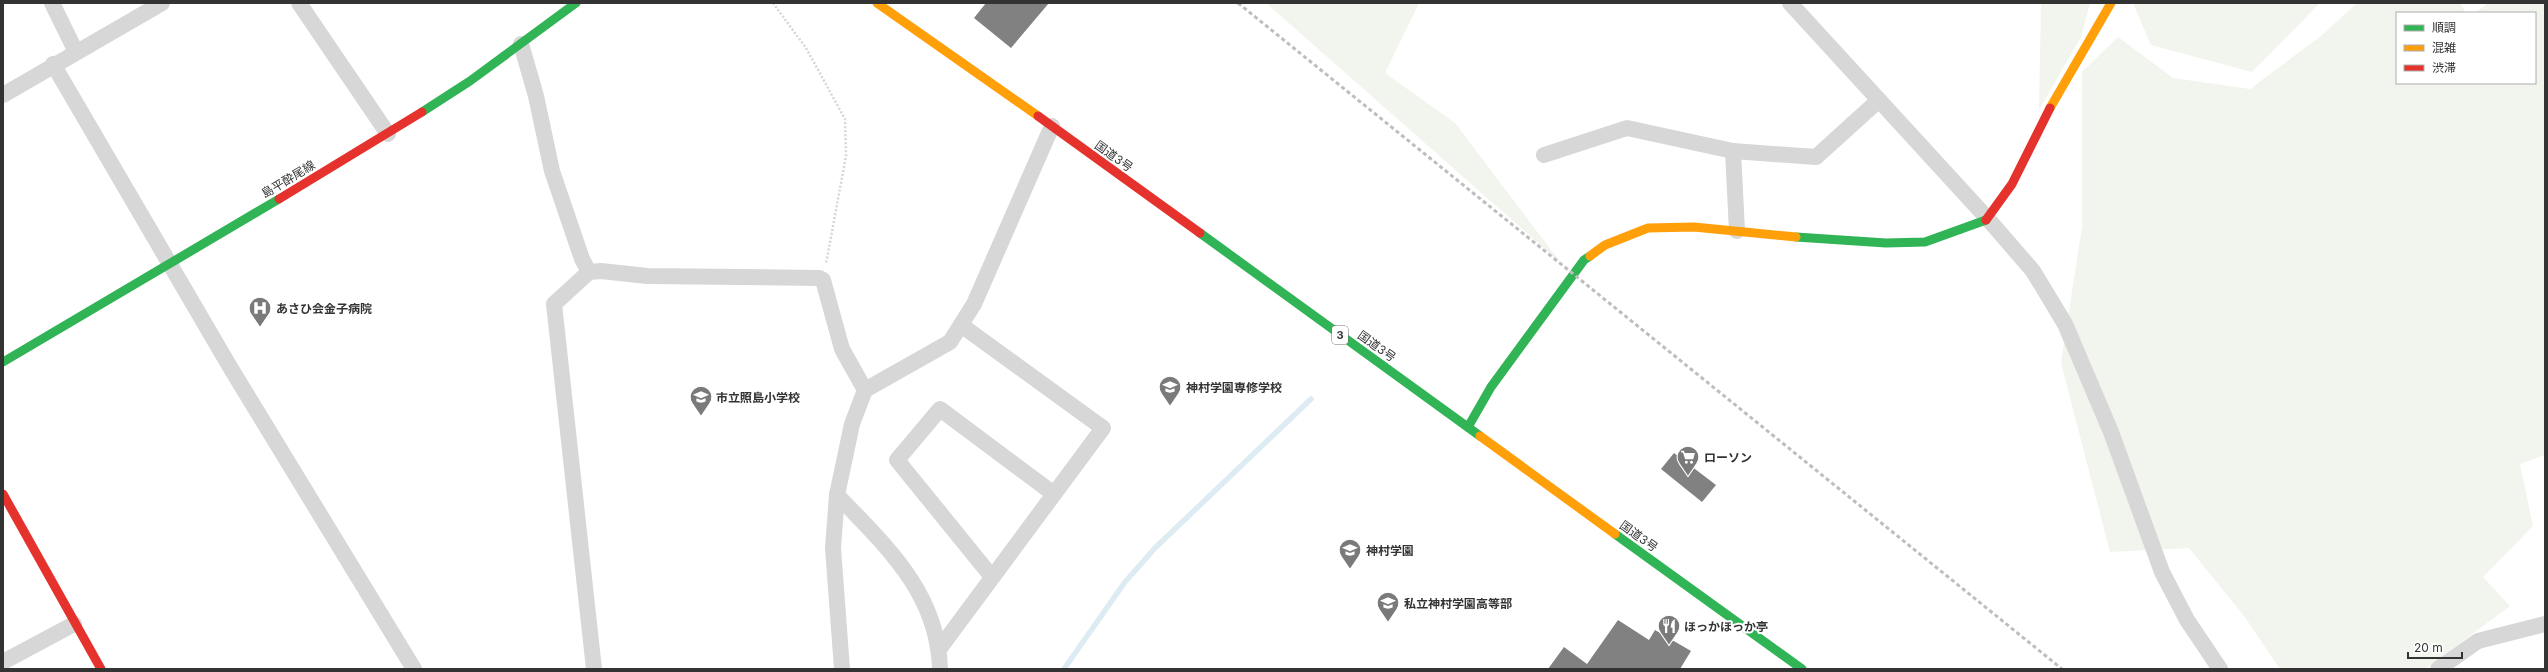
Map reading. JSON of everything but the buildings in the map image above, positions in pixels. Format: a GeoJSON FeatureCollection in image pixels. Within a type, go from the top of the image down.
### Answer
{"type":"FeatureCollection","features":[{"type":"Feature","properties":{"kind":"main road","name":"島平酔尾線"},"geometry":{"type":"LineString","coordinates":[[3,362],[388,134],[470,81],[576,3]]}},
{"type":"Feature","properties":{"kind":"main road","name":"国道3号"},"geometry":{"type":"LineString","coordinates":[[877,3],[1052,126],[1802,669]]}},
{"type":"Feature","properties":{"kind":"main road"},"geometry":{"type":"LineString","coordinates":[[1468,427],[1491,387],[1584,260],[1606,244],[1648,228],[1694,227],[1823,240],[1886,244],[1925,242],[1988,218],[2012,184],[2052,104],[2111,3]]}},
{"type":"Feature","properties":{"kind":"main road"},"geometry":{"type":"LineString","coordinates":[[3,494],[74,624],[101,669]]}},
{"type":"Feature","properties":{"kind":"street"},"geometry":{"type":"LineString","coordinates":[[52,3],[76,52]]}},
{"type":"Feature","properties":{"kind":"street"},"geometry":{"type":"LineString","coordinates":[[3,95],[53,64],[162,3]]}},
{"type":"Feature","properties":{"kind":"street"},"geometry":{"type":"LineString","coordinates":[[299,3],[388,134]]}},
{"type":"Feature","properties":{"kind":"street"},"geometry":{"type":"LineString","coordinates":[[1790,3],[1988,218],[2033,271],[2065,324],[2110,432],[2162,572],[2187,620],[2220,669]]}},
{"type":"Feature","properties":{"kind":"street"},"geometry":{"type":"LineString","coordinates":[[521,44],[536,96],[552,171],[582,259],[589,272]]}},
{"type":"Feature","properties":{"kind":"street"},"geometry":{"type":"LineString","coordinates":[[53,64],[230,367],[414,669]]}},
{"type":"Feature","properties":{"kind":"street"},"geometry":{"type":"LineString","coordinates":[[1544,155],[1627,128],[1733,151],[1816,158],[1879,100]]}},
{"type":"Feature","properties":{"kind":"street"},"geometry":{"type":"LineString","coordinates":[[842,669],[833,548],[837,495],[852,424],[865,390],[950,342],[974,304],[1052,126]]}},
{"type":"Feature","properties":{"kind":"street"},"geometry":{"type":"LineString","coordinates":[[1733,151],[1737,231]]}},
{"type":"Feature","properties":{"kind":"street"},"geometry":{"type":"LineString","coordinates":[[594,669],[554,304],[589,272],[601,271],[647,276],[819,278],[823,280],[842,349],[865,390]]}},
{"type":"Feature","properties":{"kind":"street"},"geometry":{"type":"LineString","coordinates":[[940,648],[1103,428],[961,325]]}},
{"type":"Feature","properties":{"kind":"street"},"geometry":{"type":"LineString","coordinates":[[992,577],[897,460],[940,409],[1054,494]]}},
{"type":"Feature","properties":{"kind":"street"},"geometry":{"type":"LineString","coordinates":[[837,495],[894,554],[930,616],[940,648],[940,669]]}},
{"type":"Feature","properties":{"kind":"street"},"geometry":{"type":"LineString","coordinates":[[3,662],[74,624]]}},
{"type":"Feature","properties":{"kind":"street"},"geometry":{"type":"LineString","coordinates":[[2438,669],[2478,641],[2545,624]]}},
{"type":"Feature","properties":{"kind":"path"},"geometry":{"type":"LineString","coordinates":[[773,3],[806,48],[845,119],[846,156],[823,280]]}},
{"type":"Feature","properties":{"kind":"shaded area"},"geometry":{"type":"Polygon","coordinates":[[[1266,3],[1419,3],[1385,73],[1455,123],[1561,263],[1266,3]]]}},
{"type":"Feature","properties":{"kind":"shaded area"},"geometry":{"type":"Polygon","coordinates":[[[2041,3],[2090,3],[2081,37],[2039,110],[2041,3]]]}},
{"type":"Feature","properties":{"kind":"shaded area"},"geometry":{"type":"Polygon","coordinates":[[[2133,3],[2320,3],[2252,72],[2151,45],[2133,3]]]}},
{"type":"Feature","properties":{"kind":"shaded area"},"geometry":{"type":"Polygon","coordinates":[[[2357,3],[2460,3],[2465,12],[2396,12],[2396,84],[2536,84],[2536,12],[2476,12],[2488,3],[2545,3],[2545,455],[2520,464],[2533,526],[2483,577],[2510,606],[2425,669],[2280,669],[2244,616],[2189,548],[2110,552],[2061,363],[2082,227],[2082,72],[2118,37],[2173,78],[2250,89],[2322,35],[2357,3]]]}},
{"type":"Feature","properties":{"kind":"waterway"},"geometry":{"type":"LineString","coordinates":[[1064,669],[1125,582],[1155,548],[1311,399]]}},
{"type":"Feature","properties":{"kind":"railway"},"geometry":{"type":"LineString","coordinates":[[1238,3],[2062,669]]}},
{"type":"Feature","properties":{"kind":"traffic: fast"},"geometry":{"type":"LineString","coordinates":[[422,112],[470,81],[576,3]]}},
{"type":"Feature","properties":{"kind":"traffic: fast"},"geometry":{"type":"LineString","coordinates":[[3,362],[279,199]]}},
{"type":"Feature","properties":{"kind":"traffic: fast"},"geometry":{"type":"LineString","coordinates":[[1796,237],[1886,243],[1925,242],[1986,220]]}},
{"type":"Feature","properties":{"kind":"traffic: fast"},"geometry":{"type":"LineString","coordinates":[[1200,233],[1480,436]]}},
{"type":"Feature","properties":{"kind":"traffic: fast"},"geometry":{"type":"LineString","coordinates":[[1468,427],[1491,387],[1584,260],[1590,256]]}},
{"type":"Feature","properties":{"kind":"traffic: fast"},"geometry":{"type":"LineString","coordinates":[[1615,534],[1802,669]]}},
{"type":"Feature","properties":{"kind":"traffic: slow"},"geometry":{"type":"LineString","coordinates":[[877,3],[1038,116]]}},
{"type":"Feature","properties":{"kind":"traffic: slow"},"geometry":{"type":"LineString","coordinates":[[2050,108],[2111,3]]}},
{"type":"Feature","properties":{"kind":"traffic: slow"},"geometry":{"type":"LineString","coordinates":[[1590,256],[1605,245],[1648,228],[1694,227],[1796,237]]}},
{"type":"Feature","properties":{"kind":"traffic: slow"},"geometry":{"type":"LineString","coordinates":[[1480,436],[1615,534]]}},
{"type":"Feature","properties":{"kind":"traffic: jam"},"geometry":{"type":"LineString","coordinates":[[1986,220],[2012,184],[2050,108]]}},
{"type":"Feature","properties":{"kind":"traffic: jam"},"geometry":{"type":"LineString","coordinates":[[279,199],[422,112]]}},
{"type":"Feature","properties":{"kind":"traffic: jam"},"geometry":{"type":"LineString","coordinates":[[1038,116],[1200,233]]}},
{"type":"Feature","properties":{"kind":"traffic: jam"},"geometry":{"type":"LineString","coordinates":[[3,494],[101,669]]}},
{"type":"Feature","properties":{"kind":"place","name":"あさひ会金子病院"},"geometry":{"type":"Point","coordinates":[260,328]}},
{"type":"Feature","properties":{"kind":"place","name":"神村学園専修学校"},"geometry":{"type":"Point","coordinates":[1170,406]}},
{"type":"Feature","properties":{"kind":"place","name":"市立照島小学校"},"geometry":{"type":"Point","coordinates":[701,416]}},
{"type":"Feature","properties":{"kind":"place","name":"ローソン"},"geometry":{"type":"Point","coordinates":[1688,476]}},
{"type":"Feature","properties":{"kind":"place","name":"神村学園"},"geometry":{"type":"Point","coordinates":[1350,570]}},
{"type":"Feature","properties":{"kind":"place","name":"私立神村学園高等部"},"geometry":{"type":"Point","coordinates":[1388,622]}},
{"type":"Feature","properties":{"kind":"place","name":"ほっかほっか亭"},"geometry":{"type":"Point","coordinates":[1669,646]}}]}
